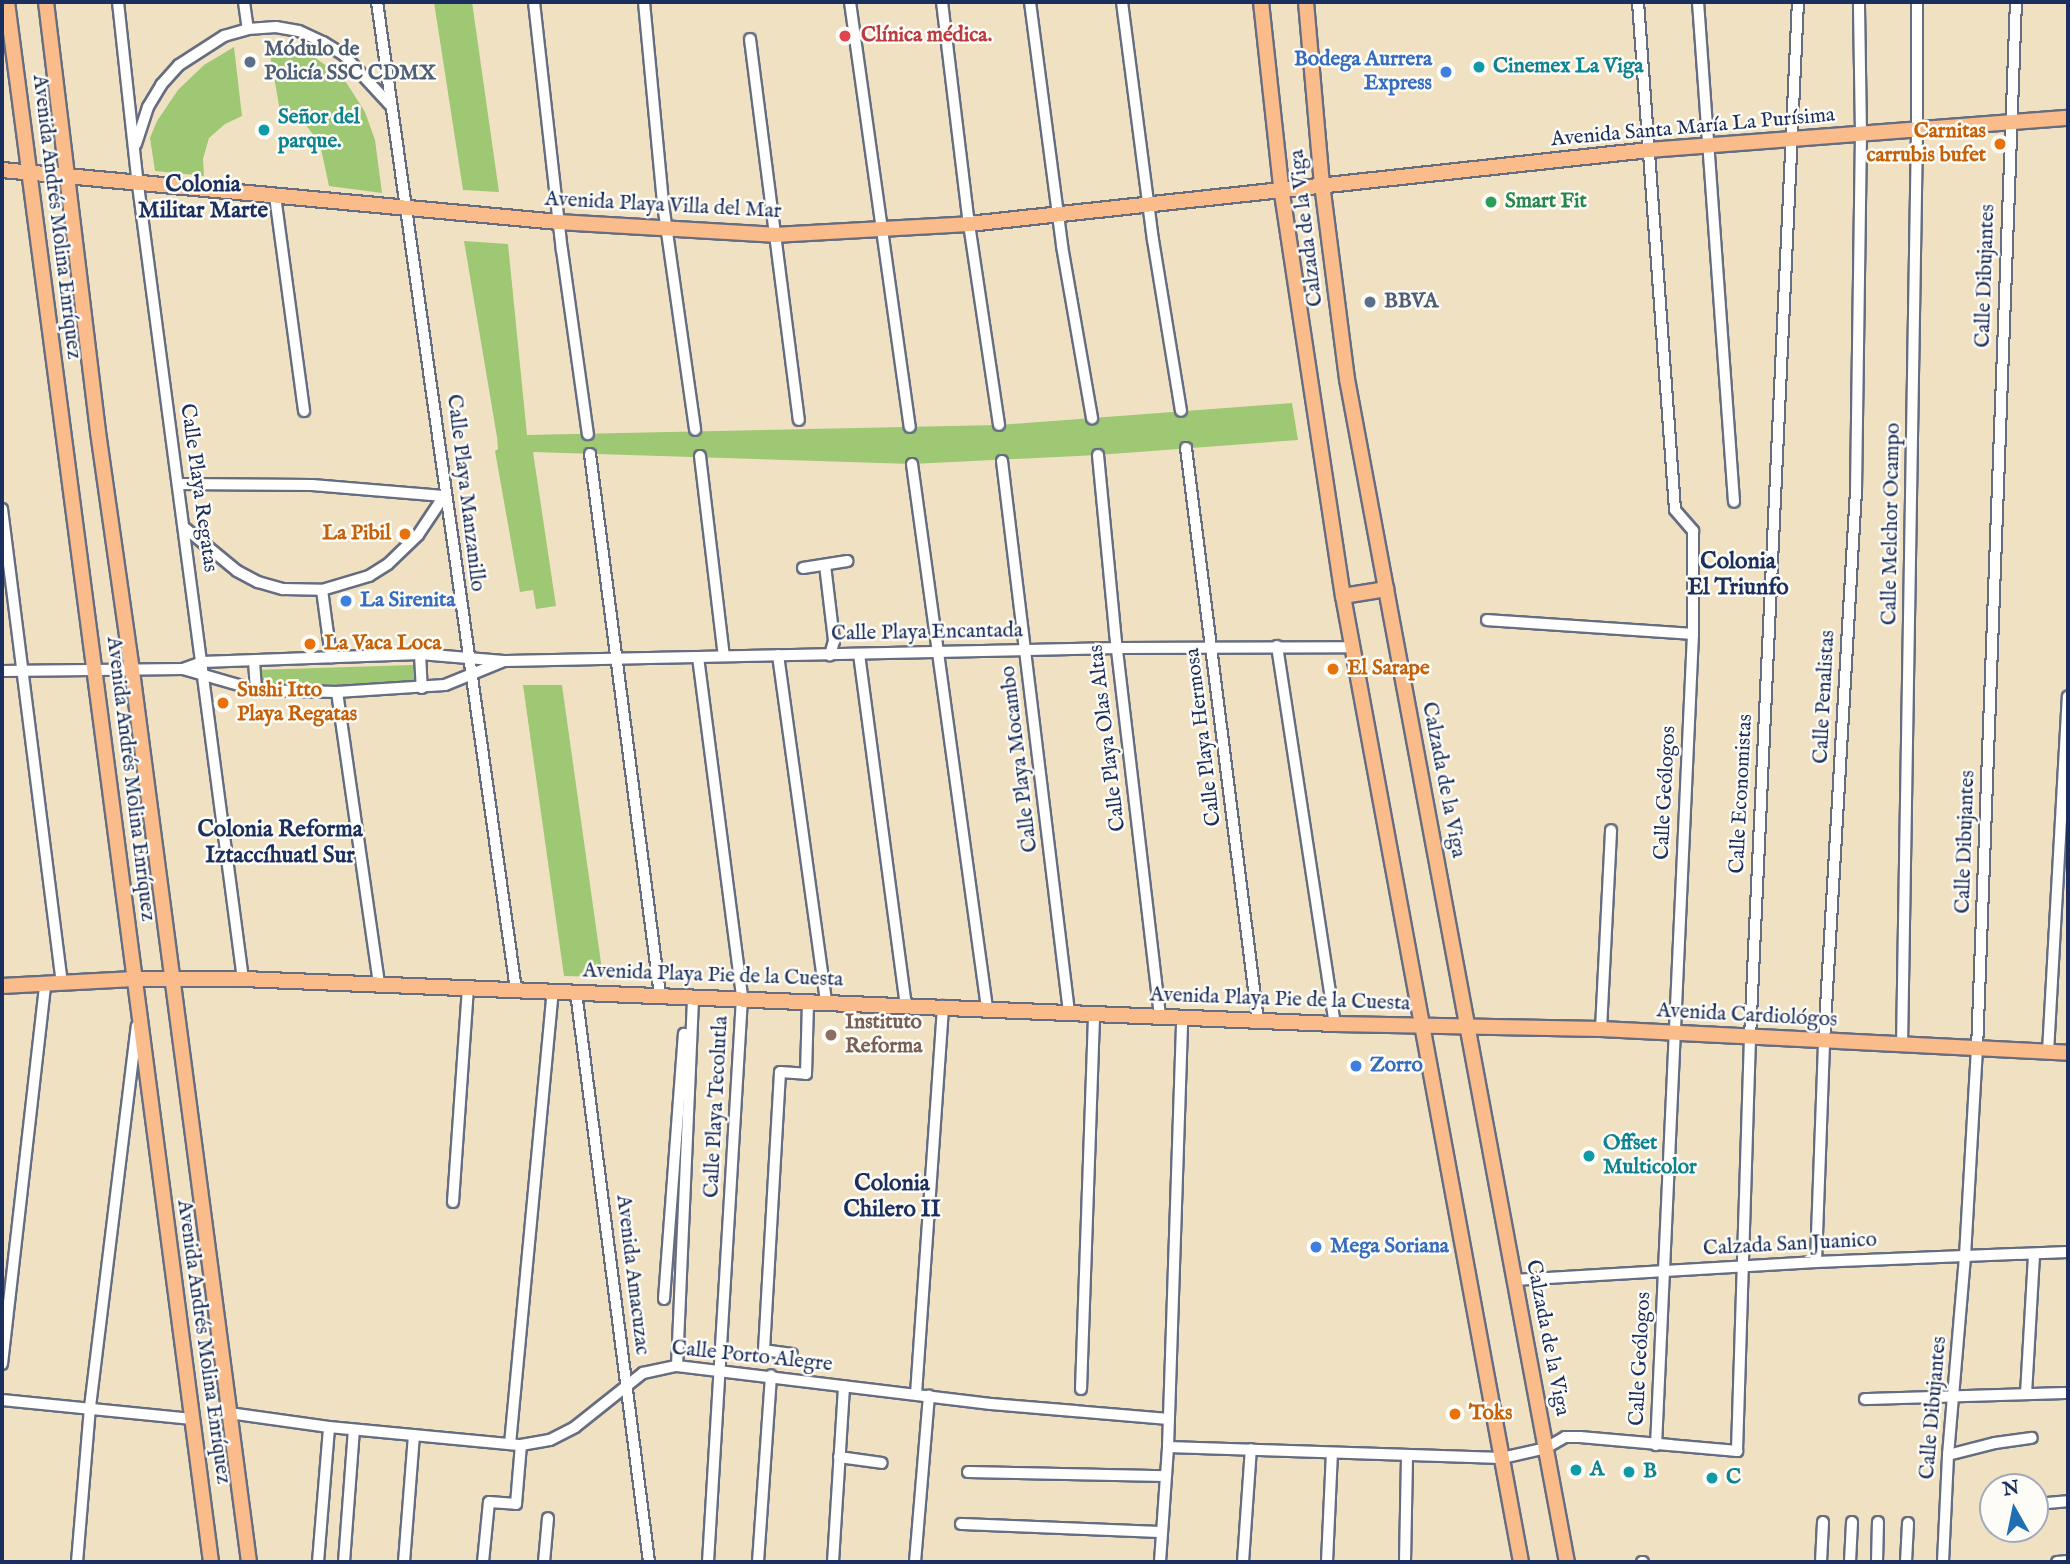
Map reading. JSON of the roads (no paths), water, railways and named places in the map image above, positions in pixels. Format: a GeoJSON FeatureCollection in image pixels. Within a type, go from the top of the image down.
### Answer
{"type":"FeatureCollection","features":[{"type":"Feature","properties":{"kind":"main road","name":"Avenida Andrés Molina Enríquez"},"geometry":{"type":"LineString","coordinates":[[7,2],[211,1562]]}},
{"type":"Feature","properties":{"kind":"main road","name":"Avenida Andrés Molina Enríquez"},"geometry":{"type":"LineString","coordinates":[[46,2],[65,176],[248,1562]]}},
{"type":"Feature","properties":{"kind":"main road","name":"Calzada de la Viga"},"geometry":{"type":"LineString","coordinates":[[1261,2],[1280,187],[1351,647],[1521,1562]]}},
{"type":"Feature","properties":{"kind":"main road","name":"Calzada de la Viga"},"geometry":{"type":"LineString","coordinates":[[1306,2],[1322,184],[1347,379],[1567,1562]]}},
{"type":"Feature","properties":{"kind":"main road","name":"Avenida Santa María La Purísima"},"geometry":{"type":"LineString","coordinates":[[1322,184],[1709,144],[2068,118]]}},
{"type":"Feature","properties":{"kind":"main road","name":"Avenida Playa Villa del Mar"},"geometry":{"type":"LineString","coordinates":[[2,170],[138,186],[558,222],[774,234],[969,224],[1322,184]]}},
{"type":"Feature","properties":{"kind":"main road"},"geometry":{"type":"LineString","coordinates":[[1343,596],[1386,589]]}},
{"type":"Feature","properties":{"kind":"main road","name":"Avenida Playa Pie de la Cuesta"},"geometry":{"type":"LineString","coordinates":[[2,986],[134,979],[243,979],[1423,1027]]}},
{"type":"Feature","properties":{"kind":"main road","name":"Avenida Cardiológos"},"geometry":{"type":"LineString","coordinates":[[1423,1027],[1601,1029],[2068,1053]]}},
{"type":"Feature","properties":{"kind":"street","name":"Calle Playa Regatas"},"geometry":{"type":"LineString","coordinates":[[118,2],[138,186],[243,979]]}},
{"type":"Feature","properties":{"kind":"street"},"geometry":{"type":"LineString","coordinates":[[244,2],[248,29]]}},
{"type":"Feature","properties":{"kind":"street","name":"Calle Playa Manzanillo"},"geometry":{"type":"LineString","coordinates":[[377,2],[444,496],[516,990]]}},
{"type":"Feature","properties":{"kind":"street"},"geometry":{"type":"LineString","coordinates":[[534,2],[558,222],[588,435]]}},
{"type":"Feature","properties":{"kind":"street"},"geometry":{"type":"LineString","coordinates":[[644,2],[666,230],[695,430]]}},
{"type":"Feature","properties":{"kind":"street"},"geometry":{"type":"LineString","coordinates":[[850,2],[910,427]]}},
{"type":"Feature","properties":{"kind":"street"},"geometry":{"type":"LineString","coordinates":[[942,2],[969,224],[999,425]]}},
{"type":"Feature","properties":{"kind":"street"},"geometry":{"type":"LineString","coordinates":[[1030,2],[1058,214],[1092,418]]}},
{"type":"Feature","properties":{"kind":"street"},"geometry":{"type":"LineString","coordinates":[[1122,2],[1148,203],[1181,411]]}},
{"type":"Feature","properties":{"kind":"street","name":"Calle Geólogos"},"geometry":{"type":"LineString","coordinates":[[1638,2],[1675,510],[1693,531],[1693,634],[1656,1445]]}},
{"type":"Feature","properties":{"kind":"street"},"geometry":{"type":"LineString","coordinates":[[1698,2],[1734,502]]}},
{"type":"Feature","properties":{"kind":"street","name":"Calle Economistas"},"geometry":{"type":"LineString","coordinates":[[1656,1445],[1737,1451],[1750,1038],[1798,2]]}},
{"type":"Feature","properties":{"kind":"street","name":"Calle Penalistas"},"geometry":{"type":"LineString","coordinates":[[1816,1262],[1824,1042],[1856,491],[1861,134],[1859,2]]}},
{"type":"Feature","properties":{"kind":"street","name":"Calle Melchor Ocampo"},"geometry":{"type":"LineString","coordinates":[[1902,1046],[1917,2]]}},
{"type":"Feature","properties":{"kind":"street","name":"Calle Dibujantes"},"geometry":{"type":"LineString","coordinates":[[1943,1562],[1948,1455],[1965,1256],[1978,1050],[2016,2]]}},
{"type":"Feature","properties":{"kind":"street"},"geometry":{"type":"LineString","coordinates":[[135,150],[148,107],[161,85],[179,65],[224,36],[248,29],[276,27],[299,31],[323,42],[344,55],[391,106]]}},
{"type":"Feature","properties":{"kind":"street"},"geometry":{"type":"LineString","coordinates":[[750,39],[799,420]]}},
{"type":"Feature","properties":{"kind":"street"},"geometry":{"type":"LineString","coordinates":[[275,196],[304,411]]}},
{"type":"Feature","properties":{"kind":"street","name":"Calle Playa Hermosa"},"geometry":{"type":"LineString","coordinates":[[1186,449],[1258,1021]]}},
{"type":"Feature","properties":{"kind":"street"},"geometry":{"type":"LineString","coordinates":[[590,454],[660,995]]}},
{"type":"Feature","properties":{"kind":"street","name":"Calle Playa Olas Altas"},"geometry":{"type":"LineString","coordinates":[[1098,455],[1117,648],[1160,1016]]}},
{"type":"Feature","properties":{"kind":"street"},"geometry":{"type":"LineString","coordinates":[[700,456],[724,656]]}},
{"type":"Feature","properties":{"kind":"street","name":"Calle Playa Mocambo"},"geometry":{"type":"LineString","coordinates":[[1002,461],[1069,1012]]}},
{"type":"Feature","properties":{"kind":"street"},"geometry":{"type":"LineString","coordinates":[[912,464],[987,1008]]}},
{"type":"Feature","properties":{"kind":"street"},"geometry":{"type":"LineString","coordinates":[[178,484],[312,485],[444,496]]}},
{"type":"Feature","properties":{"kind":"street"},"geometry":{"type":"LineString","coordinates":[[185,528],[237,571],[258,582],[283,589],[322,590],[369,576],[405,551],[444,496]]}},
{"type":"Feature","properties":{"kind":"street"},"geometry":{"type":"LineString","coordinates":[[2,509],[62,983]]}},
{"type":"Feature","properties":{"kind":"street"},"geometry":{"type":"LineString","coordinates":[[803,568],[847,561]]}},
{"type":"Feature","properties":{"kind":"street"},"geometry":{"type":"LineString","coordinates":[[825,565],[834,641],[830,654]]}},
{"type":"Feature","properties":{"kind":"street"},"geometry":{"type":"LineString","coordinates":[[322,590],[331,657]]}},
{"type":"Feature","properties":{"kind":"street"},"geometry":{"type":"LineString","coordinates":[[1487,620],[1693,634]]}},
{"type":"Feature","properties":{"kind":"street"},"geometry":{"type":"LineString","coordinates":[[1277,646],[1335,1024]]}},
{"type":"Feature","properties":{"kind":"street","name":"Calle Playa Encantada"},"geometry":{"type":"LineString","coordinates":[[2,671],[183,669],[202,662],[420,654],[503,661],[1117,648],[1351,647]]}},
{"type":"Feature","properties":{"kind":"street"},"geometry":{"type":"LineString","coordinates":[[420,654],[422,688]]}},
{"type":"Feature","properties":{"kind":"street"},"geometry":{"type":"LineString","coordinates":[[859,654],[906,1004]]}},
{"type":"Feature","properties":{"kind":"street"},"geometry":{"type":"LineString","coordinates":[[778,655],[826,1001]]}},
{"type":"Feature","properties":{"kind":"street","name":"Calle Playa Tecolutla"},"geometry":{"type":"LineString","coordinates":[[698,657],[742,998],[722,1369],[708,1562]]}},
{"type":"Feature","properties":{"kind":"street"},"geometry":{"type":"LineString","coordinates":[[254,660],[256,690]]}},
{"type":"Feature","properties":{"kind":"street","name":"Calle Playa Encantada"},"geometry":{"type":"LineString","coordinates":[[183,669],[256,690],[337,692],[422,688],[471,676],[503,661]]}},
{"type":"Feature","properties":{"kind":"street"},"geometry":{"type":"LineString","coordinates":[[337,692],[379,985]]}},
{"type":"Feature","properties":{"kind":"street"},"geometry":{"type":"LineString","coordinates":[[2048,1052],[2068,697]]}},
{"type":"Feature","properties":{"kind":"street"},"geometry":{"type":"LineString","coordinates":[[1601,1029],[1611,831]]}},
{"type":"Feature","properties":{"kind":"street"},"geometry":{"type":"LineString","coordinates":[[2,1364],[45,984]]}},
{"type":"Feature","properties":{"kind":"street"},"geometry":{"type":"LineString","coordinates":[[453,1202],[468,988]]}},
{"type":"Feature","properties":{"kind":"street"},"geometry":{"type":"LineString","coordinates":[[484,1562],[489,1502],[516,1504],[515,1445],[553,991]]}},
{"type":"Feature","properties":{"kind":"street","name":"Avenida Amacuzac"},"geometry":{"type":"LineString","coordinates":[[576,992],[649,1562]]}},
{"type":"Feature","properties":{"kind":"street"},"geometry":{"type":"LineString","coordinates":[[664,1299],[690,996]]}},
{"type":"Feature","properties":{"kind":"street"},"geometry":{"type":"LineString","coordinates":[[677,1366],[690,996]]}},
{"type":"Feature","properties":{"kind":"street"},"geometry":{"type":"LineString","coordinates":[[792,1354],[764,1350],[780,1072],[806,1074],[808,1001]]}},
{"type":"Feature","properties":{"kind":"street"},"geometry":{"type":"LineString","coordinates":[[916,1394],[943,1006]]}},
{"type":"Feature","properties":{"kind":"street"},"geometry":{"type":"LineString","coordinates":[[1081,1389],[1094,1013]]}},
{"type":"Feature","properties":{"kind":"street"},"geometry":{"type":"LineString","coordinates":[[77,1562],[90,1407],[139,1016]]}},
{"type":"Feature","properties":{"kind":"street"},"geometry":{"type":"LineString","coordinates":[[1160,1562],[1166,1476],[1182,1017]]}},
{"type":"Feature","properties":{"kind":"street","name":"Calzada San Juanico"},"geometry":{"type":"LineString","coordinates":[[1514,1280],[1816,1262],[2068,1252]]}},
{"type":"Feature","properties":{"kind":"street"},"geometry":{"type":"LineString","coordinates":[[2026,1394],[2034,1254]]}},
{"type":"Feature","properties":{"kind":"street","name":"Calle Porto Alegre"},"geometry":{"type":"LineString","coordinates":[[229,1413],[354,1430],[515,1445],[550,1440],[575,1427],[643,1373],[677,1366],[722,1369],[929,1396],[1168,1419]]}},
{"type":"Feature","properties":{"kind":"street"},"geometry":{"type":"LineString","coordinates":[[758,1562],[771,1375]]}},
{"type":"Feature","properties":{"kind":"street"},"geometry":{"type":"LineString","coordinates":[[833,1562],[844,1386]]}},
{"type":"Feature","properties":{"kind":"street"},"geometry":{"type":"LineString","coordinates":[[1866,1399],[2068,1393]]}},
{"type":"Feature","properties":{"kind":"street"},"geometry":{"type":"LineString","coordinates":[[915,1562],[929,1396]]}},
{"type":"Feature","properties":{"kind":"street"},"geometry":{"type":"LineString","coordinates":[[2,1400],[192,1419]]}},
{"type":"Feature","properties":{"kind":"street"},"geometry":{"type":"LineString","coordinates":[[318,1562],[329,1427]]}},
{"type":"Feature","properties":{"kind":"street"},"geometry":{"type":"LineString","coordinates":[[344,1562],[354,1430]]}},
{"type":"Feature","properties":{"kind":"street"},"geometry":{"type":"LineString","coordinates":[[404,1562],[414,1435]]}},
{"type":"Feature","properties":{"kind":"street"},"geometry":{"type":"LineString","coordinates":[[1167,1447],[1502,1458],[1546,1448],[1555,1440],[1580,1437],[1656,1445]]}},
{"type":"Feature","properties":{"kind":"street"},"geometry":{"type":"LineString","coordinates":[[1948,1455],[1995,1443],[2032,1438]]}},
{"type":"Feature","properties":{"kind":"street"},"geometry":{"type":"LineString","coordinates":[[1243,1562],[1251,1449]]}},
{"type":"Feature","properties":{"kind":"street"},"geometry":{"type":"LineString","coordinates":[[1327,1562],[1332,1453]]}},
{"type":"Feature","properties":{"kind":"street"},"geometry":{"type":"LineString","coordinates":[[1405,1562],[1407,1455]]}},
{"type":"Feature","properties":{"kind":"street"},"geometry":{"type":"LineString","coordinates":[[839,1457],[881,1463]]}},
{"type":"Feature","properties":{"kind":"street"},"geometry":{"type":"LineString","coordinates":[[968,1472],[1166,1476]]}},
{"type":"Feature","properties":{"kind":"street"},"geometry":{"type":"LineString","coordinates":[[2049,1503],[2068,1501]]}},
{"type":"Feature","properties":{"kind":"street"},"geometry":{"type":"LineString","coordinates":[[544,1562],[548,1518]]}},
{"type":"Feature","properties":{"kind":"street"},"geometry":{"type":"LineString","coordinates":[[1821,1562],[1823,1522]]}},
{"type":"Feature","properties":{"kind":"street"},"geometry":{"type":"LineString","coordinates":[[1850,1562],[1852,1522]]}},
{"type":"Feature","properties":{"kind":"street"},"geometry":{"type":"LineString","coordinates":[[1877,1562],[1878,1522]]}},
{"type":"Feature","properties":{"kind":"street"},"geometry":{"type":"LineString","coordinates":[[1906,1562],[1908,1523]]}},
{"type":"Feature","properties":{"kind":"street"},"geometry":{"type":"LineString","coordinates":[[961,1524],[1161,1532]]}},
{"type":"Feature","properties":{"kind":"street"},"geometry":{"type":"LineString","coordinates":[[2057,1562],[2068,1561]]}},
{"type":"Feature","properties":{"kind":"place","name":"Clínica médica."},"geometry":{"type":"Point","coordinates":[845,36]}},
{"type":"Feature","properties":{"kind":"place","name":"Módulo de Policía SSC CDMX"},"geometry":{"type":"Point","coordinates":[250,62]}},
{"type":"Feature","properties":{"kind":"place","name":"Cinemex La Viga"},"geometry":{"type":"Point","coordinates":[1479,67]}},
{"type":"Feature","properties":{"kind":"place","name":"Bodega Aurrera Express"},"geometry":{"type":"Point","coordinates":[1446,72]}},
{"type":"Feature","properties":{"kind":"place","name":"Señor del parque."},"geometry":{"type":"Point","coordinates":[264,130]}},
{"type":"Feature","properties":{"kind":"place","name":"Carnitas carrubis bufet"},"geometry":{"type":"Point","coordinates":[2000,144]}},
{"type":"Feature","properties":{"kind":"place","name":"Smart Fit"},"geometry":{"type":"Point","coordinates":[1491,202]}},
{"type":"Feature","properties":{"kind":"place","name":"BBVA"},"geometry":{"type":"Point","coordinates":[1370,302]}},
{"type":"Feature","properties":{"kind":"place","name":"La Pibil"},"geometry":{"type":"Point","coordinates":[405,534]}},
{"type":"Feature","properties":{"kind":"place","name":"La Sirenita"},"geometry":{"type":"Point","coordinates":[346,601]}},
{"type":"Feature","properties":{"kind":"place","name":"La Vaca Loca"},"geometry":{"type":"Point","coordinates":[310,644]}},
{"type":"Feature","properties":{"kind":"place","name":"El Sarape"},"geometry":{"type":"Point","coordinates":[1333,669]}},
{"type":"Feature","properties":{"kind":"place","name":"Sushi Itto Playa Regatas"},"geometry":{"type":"Point","coordinates":[223,703]}},
{"type":"Feature","properties":{"kind":"place","name":"Instituto Reforma"},"geometry":{"type":"Point","coordinates":[831,1035]}},
{"type":"Feature","properties":{"kind":"place","name":"Zorro"},"geometry":{"type":"Point","coordinates":[1356,1066]}},
{"type":"Feature","properties":{"kind":"place","name":"Offset Multicolor"},"geometry":{"type":"Point","coordinates":[1589,1156]}},
{"type":"Feature","properties":{"kind":"place","name":"Mega Soriana"},"geometry":{"type":"Point","coordinates":[1316,1247]}},
{"type":"Feature","properties":{"kind":"place","name":"Toks"},"geometry":{"type":"Point","coordinates":[1455,1414]}},
{"type":"Feature","properties":{"kind":"place","name":"A"},"geometry":{"type":"Point","coordinates":[1576,1470]}},
{"type":"Feature","properties":{"kind":"place","name":"B"},"geometry":{"type":"Point","coordinates":[1629,1472]}},
{"type":"Feature","properties":{"kind":"place","name":"C"},"geometry":{"type":"Point","coordinates":[1712,1478]}},
{"type":"Feature","properties":{"kind":"district","name":"Colonia Militar Marte"},"geometry":{"type":"Point","coordinates":[203,198]}},
{"type":"Feature","properties":{"kind":"district","name":"Colonia El Triunfo"},"geometry":{"type":"Point","coordinates":[1738,575]}},
{"type":"Feature","properties":{"kind":"district","name":"Colonia Reforma Iztaccíhuatl Sur"},"geometry":{"type":"Point","coordinates":[280,843]}},
{"type":"Feature","properties":{"kind":"district","name":"Colonia Chilero II"},"geometry":{"type":"Point","coordinates":[892,1197]}}]}
